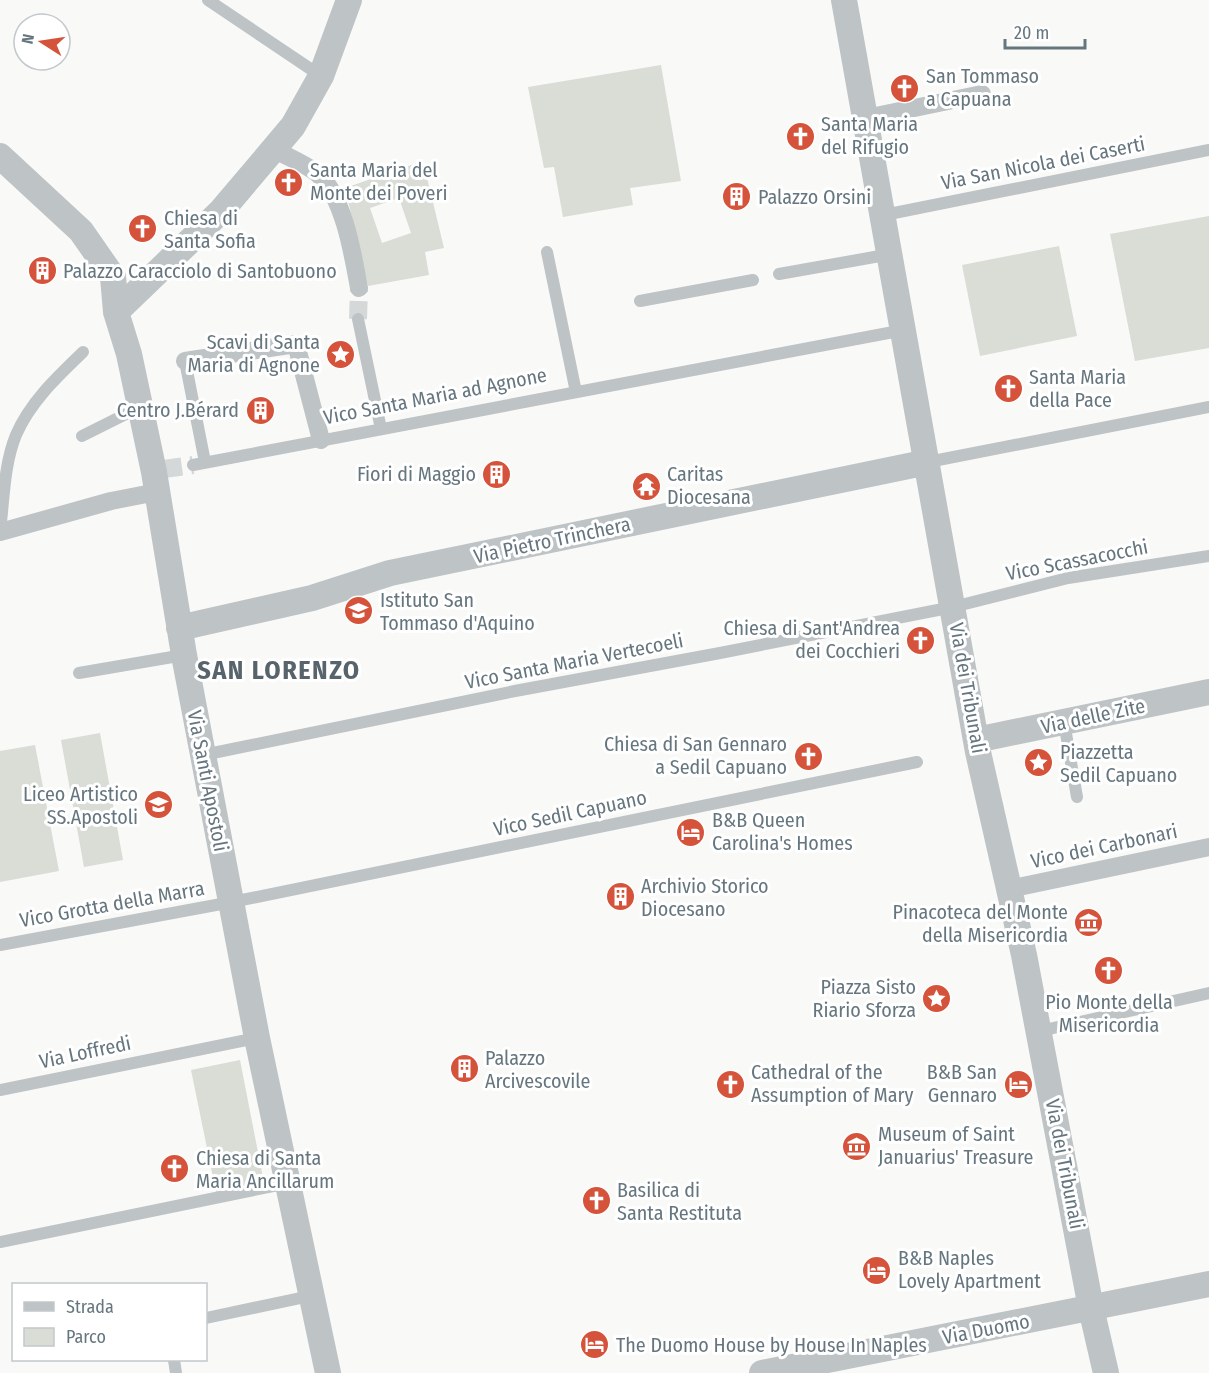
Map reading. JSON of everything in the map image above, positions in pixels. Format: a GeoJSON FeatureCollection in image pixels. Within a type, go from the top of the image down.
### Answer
{"type":"FeatureCollection","features":[{"type":"Feature","properties":{"kind":"street"},"geometry":{"type":"LineString","coordinates":[[116,312],[222,210],[292,126],[321,76],[350,0]]}},
{"type":"Feature","properties":{"kind":"street","name":"Via dei Tribunali"},"geometry":{"type":"LineString","coordinates":[[844,0],[928,462],[975,748],[1040,1031],[1091,1308],[1106,1373]]}},
{"type":"Feature","properties":{"kind":"street"},"geometry":{"type":"LineString","coordinates":[[866,118],[982,94]]}},
{"type":"Feature","properties":{"kind":"street"},"geometry":{"type":"LineString","coordinates":[[274,149],[319,175],[336,200],[352,247],[359,288]]}},
{"type":"Feature","properties":{"kind":"street","name":"Via Santi Apostoli"},"geometry":{"type":"LineString","coordinates":[[0,156],[81,231],[113,277],[116,312],[129,354],[158,478],[184,655],[257,1038],[328,1373]]}},
{"type":"Feature","properties":{"kind":"street"},"geometry":{"type":"LineString","coordinates":[[185,361],[296,344],[321,440]]}},
{"type":"Feature","properties":{"kind":"street","name":"Via Pietro Trinchera"},"geometry":{"type":"LineString","coordinates":[[179,628],[312,598],[390,573],[928,462]]}},
{"type":"Feature","properties":{"kind":"street"},"geometry":{"type":"LineString","coordinates":[[0,531],[111,501],[158,478]]}},
{"type":"Feature","properties":{"kind":"street","name":"Via delle Zite"},"geometry":{"type":"LineString","coordinates":[[975,748],[1064,722],[1209,692]]}},
{"type":"Feature","properties":{"kind":"street","name":"Vico dei Carbonari"},"geometry":{"type":"LineString","coordinates":[[1009,889],[1209,847]]}},
{"type":"Feature","properties":{"kind":"street","name":"Via Duomo"},"geometry":{"type":"LineString","coordinates":[[762,1373],[1209,1284]]}},
{"type":"Feature","properties":{"kind":"lane"},"geometry":{"type":"LineString","coordinates":[[208,0],[321,76]]}},
{"type":"Feature","properties":{"kind":"lane","name":"Via San Nicola dei Caserti"},"geometry":{"type":"LineString","coordinates":[[884,215],[1209,150]]}},
{"type":"Feature","properties":{"kind":"lane"},"geometry":{"type":"LineString","coordinates":[[547,252],[576,392]]}},
{"type":"Feature","properties":{"kind":"lane"},"geometry":{"type":"LineString","coordinates":[[779,274],[891,254]]}},
{"type":"Feature","properties":{"kind":"lane"},"geometry":{"type":"LineString","coordinates":[[640,301],[753,280]]}},
{"type":"Feature","properties":{"kind":"lane"},"geometry":{"type":"LineString","coordinates":[[358,319],[381,429]]}},
{"type":"Feature","properties":{"kind":"lane","name":"Vico Santa Maria ad Agnone"},"geometry":{"type":"LineString","coordinates":[[185,361],[199,463],[904,330]]}},
{"type":"Feature","properties":{"kind":"lane"},"geometry":{"type":"LineString","coordinates":[[0,531],[7,469],[16,436],[27,415],[55,380],[83,352]]}},
{"type":"Feature","properties":{"kind":"lane"},"geometry":{"type":"LineString","coordinates":[[82,436],[140,407]]}},
{"type":"Feature","properties":{"kind":"lane"},"geometry":{"type":"LineString","coordinates":[[928,462],[1209,407]]}},
{"type":"Feature","properties":{"kind":"lane","name":"Vico Scassacocchi"},"geometry":{"type":"LineString","coordinates":[[953,607],[1068,578],[1209,556]]}},
{"type":"Feature","properties":{"kind":"lane","name":"Vico Santa Maria Vertecoeli"},"geometry":{"type":"LineString","coordinates":[[203,755],[515,691],[953,607]]}},
{"type":"Feature","properties":{"kind":"lane"},"geometry":{"type":"LineString","coordinates":[[79,673],[184,655]]}},
{"type":"Feature","properties":{"kind":"lane"},"geometry":{"type":"LineString","coordinates":[[1064,722],[1077,797]]}},
{"type":"Feature","properties":{"kind":"lane","name":"Vico Sedil Capuano"},"geometry":{"type":"LineString","coordinates":[[232,902],[917,762]]}},
{"type":"Feature","properties":{"kind":"lane","name":"Vico Grotta della Marra"},"geometry":{"type":"LineString","coordinates":[[0,945],[232,902]]}},
{"type":"Feature","properties":{"kind":"lane"},"geometry":{"type":"LineString","coordinates":[[1040,1031],[1209,993]]}},
{"type":"Feature","properties":{"kind":"lane","name":"Via Loffredi"},"geometry":{"type":"LineString","coordinates":[[0,1090],[257,1038]]}},
{"type":"Feature","properties":{"kind":"lane"},"geometry":{"type":"LineString","coordinates":[[0,1242],[156,1208],[288,1183]]}},
{"type":"Feature","properties":{"kind":"lane"},"geometry":{"type":"LineString","coordinates":[[207,1318],[310,1296]]}},
{"type":"Feature","properties":{"kind":"green space"},"geometry":{"type":"Polygon","coordinates":[[[661,65],[681,181],[630,188],[633,205],[563,217],[554,167],[544,168],[528,87],[661,65]]]}},
{"type":"Feature","properties":{"kind":"green space"},"geometry":{"type":"Polygon","coordinates":[[[423,161],[444,248],[425,252],[429,275],[368,286],[345,188],[423,161]],[[399,198],[370,208],[382,243],[411,233],[399,198]]]}},
{"type":"Feature","properties":{"kind":"green space"},"geometry":{"type":"Polygon","coordinates":[[[1209,216],[1209,348],[1135,361],[1110,234],[1209,216]]]}},
{"type":"Feature","properties":{"kind":"green space"},"geometry":{"type":"Polygon","coordinates":[[[1059,246],[1077,336],[980,356],[962,265],[1059,246]]]}},
{"type":"Feature","properties":{"kind":"green space"},"geometry":{"type":"Polygon","coordinates":[[[100,733],[123,860],[84,867],[61,740],[100,733]]]}},
{"type":"Feature","properties":{"kind":"green space"},"geometry":{"type":"Polygon","coordinates":[[[35,745],[59,871],[0,882],[0,751],[35,745]]]}},
{"type":"Feature","properties":{"kind":"green space"},"geometry":{"type":"Polygon","coordinates":[[[240,1060],[264,1183],[216,1192],[191,1070],[240,1060]]]}},
{"type":"Feature","properties":{"kind":"tunnel"},"geometry":{"type":"LineString","coordinates":[[358,319],[359,288]]}},
{"type":"Feature","properties":{"kind":"tunnel"},"geometry":{"type":"LineString","coordinates":[[164,469],[193,465]]}},
{"type":"Feature","properties":{"kind":"place","name":"San Tommaso a Capuana"},"geometry":{"type":"Point","coordinates":[905,88]}},
{"type":"Feature","properties":{"kind":"place","name":"Santa Maria del Rifugio"},"geometry":{"type":"Point","coordinates":[800,136]}},
{"type":"Feature","properties":{"kind":"place","name":"Santa Maria del Monte dei Poveri"},"geometry":{"type":"Point","coordinates":[289,182]}},
{"type":"Feature","properties":{"kind":"place","name":"Palazzo Orsini"},"geometry":{"type":"Point","coordinates":[737,197]}},
{"type":"Feature","properties":{"kind":"place","name":"Chiesa di Santa Sofia"},"geometry":{"type":"Point","coordinates":[143,229]}},
{"type":"Feature","properties":{"kind":"place","name":"Palazzo Caracciolo di Santobuono"},"geometry":{"type":"Point","coordinates":[42,271]}},
{"type":"Feature","properties":{"kind":"place","name":"Scavi di Santa Maria di Agnone"},"geometry":{"type":"Point","coordinates":[341,354]}},
{"type":"Feature","properties":{"kind":"place","name":"Santa Maria della Pace"},"geometry":{"type":"Point","coordinates":[1008,388]}},
{"type":"Feature","properties":{"kind":"place","name":"Centro J.Bérard"},"geometry":{"type":"Point","coordinates":[260,410]}},
{"type":"Feature","properties":{"kind":"place","name":"Fiori di Maggio"},"geometry":{"type":"Point","coordinates":[497,474]}},
{"type":"Feature","properties":{"kind":"place","name":"Caritas Diocesana"},"geometry":{"type":"Point","coordinates":[646,486]}},
{"type":"Feature","properties":{"kind":"place","name":"Istituto San Tommaso d'Aquino"},"geometry":{"type":"Point","coordinates":[359,611]}},
{"type":"Feature","properties":{"kind":"place","name":"Chiesa di Sant'Andrea dei Cocchieri"},"geometry":{"type":"Point","coordinates":[921,640]}},
{"type":"Feature","properties":{"kind":"place","name":"Chiesa di San Gennaro a Sedil Capuano"},"geometry":{"type":"Point","coordinates":[808,756]}},
{"type":"Feature","properties":{"kind":"place","name":"Piazzetta Sedil Capuano"},"geometry":{"type":"Point","coordinates":[1039,763]}},
{"type":"Feature","properties":{"kind":"place","name":"Liceo Artistico SS.Apostoli"},"geometry":{"type":"Point","coordinates":[159,805]}},
{"type":"Feature","properties":{"kind":"place","name":"B&B Queen Carolina's Homes"},"geometry":{"type":"Point","coordinates":[691,832]}},
{"type":"Feature","properties":{"kind":"place","name":"Archivio Storico Diocesano"},"geometry":{"type":"Point","coordinates":[620,897]}},
{"type":"Feature","properties":{"kind":"place","name":"Pinacoteca del Monte della Misericordia"},"geometry":{"type":"Point","coordinates":[1089,923]}},
{"type":"Feature","properties":{"kind":"place","name":"Pio Monte della Misericordia"},"geometry":{"type":"Point","coordinates":[1109,971]}},
{"type":"Feature","properties":{"kind":"place","name":"Piazza Sisto Riario Sforza"},"geometry":{"type":"Point","coordinates":[937,998]}},
{"type":"Feature","properties":{"kind":"place","name":"Palazzo Arcivescovile"},"geometry":{"type":"Point","coordinates":[464,1069]}},
{"type":"Feature","properties":{"kind":"place","name":"Cathedral of the Assumption of Mary"},"geometry":{"type":"Point","coordinates":[730,1084]}},
{"type":"Feature","properties":{"kind":"place","name":"B&B San Gennaro"},"geometry":{"type":"Point","coordinates":[1018,1084]}},
{"type":"Feature","properties":{"kind":"place","name":"Museum of Saint Januarius' Treasure"},"geometry":{"type":"Point","coordinates":[857,1146]}},
{"type":"Feature","properties":{"kind":"place","name":"Chiesa di Santa Maria Ancillarum"},"geometry":{"type":"Point","coordinates":[175,1169]}},
{"type":"Feature","properties":{"kind":"place","name":"Basilica di Santa Restituta"},"geometry":{"type":"Point","coordinates":[596,1201]}},
{"type":"Feature","properties":{"kind":"place","name":"B&B Naples Lovely Apartment"},"geometry":{"type":"Point","coordinates":[877,1270]}},
{"type":"Feature","properties":{"kind":"place","name":"The Duomo House by House In Naples"},"geometry":{"type":"Point","coordinates":[595,1345]}},
{"type":"Feature","properties":{"kind":"district","name":"SAN LORENZO"},"geometry":{"type":"Point","coordinates":[279,670]}}]}
